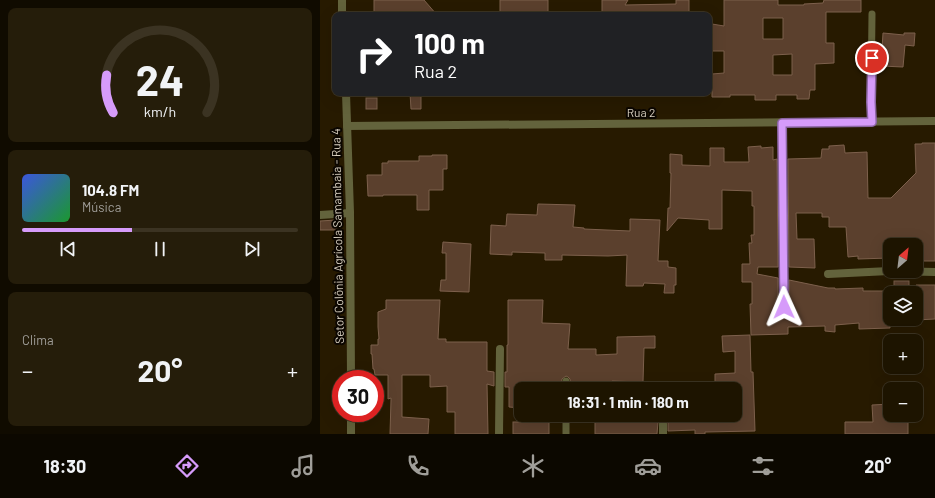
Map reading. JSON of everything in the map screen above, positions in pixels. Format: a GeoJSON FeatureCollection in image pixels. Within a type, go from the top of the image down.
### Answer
{"type":"FeatureCollection","features":[{"type":"Feature","properties":{"kind":"street"},"geometry":{"type":"LineString","coordinates":[[342,0],[342,12]]}},
{"type":"Feature","properties":{"kind":"street","name":"Setor Colônia Agrícola Samambaia - Rua 4"},"geometry":{"type":"LineString","coordinates":[[346,96],[350,213],[351,370]]}},
{"type":"Feature","properties":{"kind":"street","name":"Rua 2"},"geometry":{"type":"LineString","coordinates":[[347,126],[935,122]]}},
{"type":"Feature","properties":{"kind":"street"},"geometry":{"type":"LineString","coordinates":[[782,123],[784,307]]}},
{"type":"Feature","properties":{"kind":"street"},"geometry":{"type":"LineString","coordinates":[[320,215],[350,213]]}},
{"type":"Feature","properties":{"kind":"street"},"geometry":{"type":"LineString","coordinates":[[828,274],[889,271],[935,272]]}},
{"type":"Feature","properties":{"kind":"street"},"geometry":{"type":"LineString","coordinates":[[499,434],[500,349]]}},
{"type":"Feature","properties":{"kind":"street"},"geometry":{"type":"LineString","coordinates":[[351,422],[351,434]]}},
{"type":"Feature","properties":{"kind":"street"},"geometry":{"type":"LineString","coordinates":[[663,424],[664,434]]}},
{"type":"Feature","properties":{"kind":"lane"},"geometry":{"type":"LineString","coordinates":[[872,14],[872,122]]}},
{"type":"Feature","properties":{"kind":"lane"},"geometry":{"type":"LineString","coordinates":[[566,422],[566,434]]}},
{"type":"Feature","properties":{"kind":"building"},"geometry":{"type":"Polygon","coordinates":[[[374,0],[424,0],[434,12],[374,12],[374,0]]]}},
{"type":"Feature","properties":{"kind":"building"},"geometry":{"type":"Polygon","coordinates":[[[500,0],[548,0],[548,12],[500,12],[500,0]]]}},
{"type":"Feature","properties":{"kind":"building"},"geometry":{"type":"Polygon","coordinates":[[[602,0],[628,0],[625,5],[676,4],[676,0],[689,0],[689,12],[602,12],[602,0]]]}},
{"type":"Feature","properties":{"kind":"building"},"geometry":{"type":"Polygon","coordinates":[[[724,0],[778,0],[778,5],[804,5],[823,3],[824,0],[861,0],[861,12],[826,12],[826,43],[834,43],[834,63],[815,64],[815,90],[810,90],[809,99],[797,99],[797,95],[776,95],[776,100],[755,100],[755,95],[712,97],[712,74],[724,73],[724,51],[712,51],[712,24],[724,26],[724,0]],[[763,18],[763,39],[783,39],[783,18],[763,18]],[[792,54],[773,55],[773,75],[792,75],[792,54]]]}},
{"type":"Feature","properties":{"kind":"building"},"geometry":{"type":"Polygon","coordinates":[[[883,33],[904,35],[904,33],[915,33],[914,46],[905,45],[903,67],[881,66],[883,33]]]}},
{"type":"Feature","properties":{"kind":"building"},"geometry":{"type":"Polygon","coordinates":[[[410,96],[421,96],[421,109],[411,109],[410,96]]]}},
{"type":"Feature","properties":{"kind":"building"},"geometry":{"type":"Polygon","coordinates":[[[366,98],[377,98],[377,109],[366,109],[366,98]]]}},
{"type":"Feature","properties":{"kind":"building"},"geometry":{"type":"Polygon","coordinates":[[[935,143],[935,261],[923,261],[923,238],[883,238],[883,258],[858,259],[858,256],[848,257],[846,227],[829,227],[829,217],[822,217],[822,213],[796,213],[797,239],[814,239],[815,268],[789,267],[788,159],[821,158],[822,149],[829,149],[829,146],[844,145],[845,153],[867,152],[868,198],[891,198],[916,173],[915,144],[935,143]]]}},
{"type":"Feature","properties":{"kind":"building"},"geometry":{"type":"Polygon","coordinates":[[[748,147],[773,147],[773,160],[777,159],[778,267],[758,267],[757,274],[778,278],[778,307],[780,310],[784,312],[789,309],[789,280],[835,289],[863,288],[863,291],[883,291],[883,326],[890,326],[890,328],[859,329],[859,323],[835,325],[835,332],[825,331],[825,326],[788,327],[788,334],[751,335],[750,304],[752,304],[752,282],[742,282],[742,264],[750,264],[749,243],[752,243],[751,235],[754,235],[754,206],[752,206],[752,191],[722,190],[722,229],[709,229],[709,220],[678,218],[667,231],[668,208],[670,208],[670,154],[682,155],[682,165],[710,166],[710,148],[724,148],[724,162],[749,162],[748,147]]]}},
{"type":"Feature","properties":{"kind":"building"},"geometry":{"type":"Polygon","coordinates":[[[447,155],[447,169],[443,169],[443,190],[429,190],[429,210],[417,210],[417,195],[368,196],[367,175],[382,175],[382,163],[388,163],[388,161],[419,161],[419,156],[447,155]]]}},
{"type":"Feature","properties":{"kind":"building"},"geometry":{"type":"Polygon","coordinates":[[[538,204],[575,205],[573,227],[584,229],[630,231],[630,219],[660,220],[658,261],[668,261],[668,267],[676,268],[676,285],[674,285],[674,293],[664,293],[665,284],[644,283],[643,286],[626,286],[627,255],[562,255],[562,260],[545,260],[545,253],[512,252],[512,255],[490,254],[491,225],[506,226],[507,214],[537,215],[538,204]]]}},
{"type":"Feature","properties":{"kind":"building"},"geometry":{"type":"Polygon","coordinates":[[[336,220],[336,230],[320,230],[320,221],[336,220]]]}},
{"type":"Feature","properties":{"kind":"building"},"geometry":{"type":"Polygon","coordinates":[[[443,242],[471,244],[469,292],[440,291],[441,280],[446,280],[446,253],[442,253],[443,242]]]}},
{"type":"Feature","properties":{"kind":"building"},"geometry":{"type":"Polygon","coordinates":[[[894,281],[909,281],[909,286],[894,286],[894,281]]]}},
{"type":"Feature","properties":{"kind":"building"},"geometry":{"type":"Polygon","coordinates":[[[935,285],[935,319],[923,320],[923,286],[916,286],[935,285]]]}},
{"type":"Feature","properties":{"kind":"building"},"geometry":{"type":"Polygon","coordinates":[[[386,300],[440,300],[438,339],[446,339],[446,342],[487,342],[487,371],[494,372],[494,386],[487,384],[488,434],[455,434],[455,412],[447,412],[447,386],[430,387],[430,375],[402,375],[402,417],[429,419],[428,434],[390,434],[391,398],[388,399],[388,375],[384,375],[384,370],[373,369],[371,354],[371,345],[378,345],[379,339],[378,312],[386,309],[386,300]]]}},
{"type":"Feature","properties":{"kind":"building"},"geometry":{"type":"Polygon","coordinates":[[[508,300],[543,300],[542,323],[570,324],[568,349],[596,349],[596,355],[617,354],[617,337],[655,336],[655,348],[644,348],[643,382],[570,382],[570,379],[566,376],[562,379],[562,382],[514,382],[514,407],[509,407],[509,387],[505,387],[508,345],[508,300]]]}},
{"type":"Feature","properties":{"kind":"building"},"geometry":{"type":"Polygon","coordinates":[[[750,335],[755,431],[705,432],[705,434],[695,434],[695,430],[668,431],[668,422],[742,422],[742,382],[715,382],[715,374],[735,373],[735,351],[723,352],[722,336],[750,335]]]}},
{"type":"Feature","properties":{"kind":"building"},"geometry":{"type":"Polygon","coordinates":[[[883,404],[883,422],[908,422],[908,434],[845,434],[845,422],[873,422],[872,405],[883,404]]]}},
{"type":"Feature","properties":{"kind":"building"},"geometry":{"type":"Polygon","coordinates":[[[513,422],[549,422],[549,434],[513,434],[513,422]]]}},
{"type":"Feature","properties":{"kind":"building"},"geometry":{"type":"Polygon","coordinates":[[[595,422],[658,422],[657,434],[595,434],[595,422]]]}},
{"type":"Feature","properties":{"kind":"route"},"geometry":{"type":"LineString","coordinates":[[784,307],[782,123],[872,122],[872,58]]}}]}
